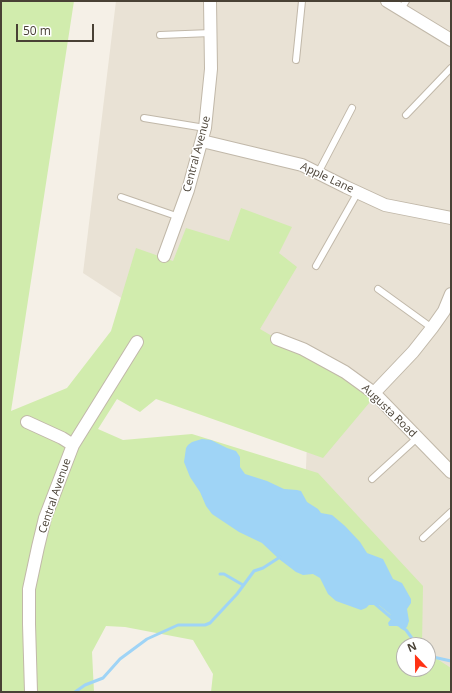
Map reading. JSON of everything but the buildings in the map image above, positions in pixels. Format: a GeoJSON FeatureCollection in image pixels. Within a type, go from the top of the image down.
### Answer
{"type":"FeatureCollection","features":[{"type":"Feature","properties":{"kind":"street","name":"Central Avenue"},"geometry":{"type":"LineString","coordinates":[[164,256],[178,217],[205,128],[211,69],[210,1]]}},
{"type":"Feature","properties":{"kind":"street"},"geometry":{"type":"LineString","coordinates":[[387,1],[404,5],[451,40]]}},
{"type":"Feature","properties":{"kind":"street","name":"Apple Lane"},"geometry":{"type":"LineString","coordinates":[[202,141],[302,165],[385,205],[451,218]]}},
{"type":"Feature","properties":{"kind":"street"},"geometry":{"type":"LineString","coordinates":[[374,393],[413,352],[432,328],[444,311],[451,294]]}},
{"type":"Feature","properties":{"kind":"street","name":"Augusta Road"},"geometry":{"type":"LineString","coordinates":[[277,339],[303,349],[345,372],[374,393],[451,472]]}},
{"type":"Feature","properties":{"kind":"street","name":"Central Avenue"},"geometry":{"type":"LineString","coordinates":[[31,692],[29,589],[45,518],[73,445],[137,342]]}},
{"type":"Feature","properties":{"kind":"street"},"geometry":{"type":"LineString","coordinates":[[27,422],[62,438],[73,445]]}},
{"type":"Feature","properties":{"kind":"lane"},"geometry":{"type":"LineString","coordinates":[[296,60],[302,1]]}},
{"type":"Feature","properties":{"kind":"lane"},"geometry":{"type":"LineString","coordinates":[[160,35],[211,33]]}},
{"type":"Feature","properties":{"kind":"lane"},"geometry":{"type":"LineString","coordinates":[[406,115],[451,68]]}},
{"type":"Feature","properties":{"kind":"lane"},"geometry":{"type":"LineString","coordinates":[[318,173],[352,108]]}},
{"type":"Feature","properties":{"kind":"lane"},"geometry":{"type":"LineString","coordinates":[[144,118],[205,128]]}},
{"type":"Feature","properties":{"kind":"lane"},"geometry":{"type":"LineString","coordinates":[[316,266],[358,192]]}},
{"type":"Feature","properties":{"kind":"lane"},"geometry":{"type":"LineString","coordinates":[[121,196],[178,217]]}},
{"type":"Feature","properties":{"kind":"lane"},"geometry":{"type":"LineString","coordinates":[[378,289],[432,328]]}},
{"type":"Feature","properties":{"kind":"lane"},"geometry":{"type":"LineString","coordinates":[[372,480],[417,438]]}},
{"type":"Feature","properties":{"kind":"lane"},"geometry":{"type":"LineString","coordinates":[[423,538],[451,512]]}},
{"type":"Feature","properties":{"kind":"shaded area"},"geometry":{"type":"Polygon","coordinates":[[[116,1],[451,1],[451,692],[436,677],[436,637],[410,637],[305,490],[308,420],[83,273],[116,1]]]}},
{"type":"Feature","properties":{"kind":"green space"},"geometry":{"type":"Polygon","coordinates":[[[1,1],[74,1],[11,411],[67,388],[111,331],[136,248],[173,261],[186,228],[229,241],[241,208],[292,227],[279,253],[297,267],[260,329],[375,396],[323,458],[156,399],[140,412],[117,399],[98,429],[123,440],[192,434],[318,473],[423,586],[422,637],[396,637],[396,677],[436,677],[436,658],[451,668],[451,692],[211,692],[213,674],[193,640],[125,627],[106,626],[92,652],[94,692],[1,692],[1,1]]]}},
{"type":"Feature","properties":{"kind":"water"},"geometry":{"type":"Polygon","coordinates":[[[202,439],[211,440],[236,451],[240,457],[240,467],[245,474],[267,481],[284,489],[301,491],[307,502],[318,509],[321,513],[332,515],[345,526],[360,542],[367,553],[383,559],[393,579],[402,583],[411,599],[411,603],[407,609],[409,621],[407,627],[404,629],[397,626],[389,626],[388,623],[391,616],[379,605],[369,605],[361,610],[336,601],[328,594],[320,578],[313,574],[303,575],[296,572],[262,543],[239,532],[212,514],[190,477],[184,462],[186,448],[188,445],[202,439]]]}},
{"type":"Feature","properties":{"kind":"waterway"},"geometry":{"type":"LineString","coordinates":[[75,692],[85,685],[103,678],[120,659],[147,639],[178,625],[205,625],[210,623],[237,594],[254,571],[263,568],[280,557]]}},
{"type":"Feature","properties":{"kind":"waterway"},"geometry":{"type":"LineString","coordinates":[[220,574],[224,574],[243,585]]}},
{"type":"Feature","properties":{"kind":"waterway"},"geometry":{"type":"LineString","coordinates":[[374,603],[394,620]]}},
{"type":"Feature","properties":{"kind":"waterway"},"geometry":{"type":"LineString","coordinates":[[401,627],[406,630],[411,637]]}},
{"type":"Feature","properties":{"kind":"waterway"},"geometry":{"type":"LineString","coordinates":[[436,658],[451,661]]}}]}
